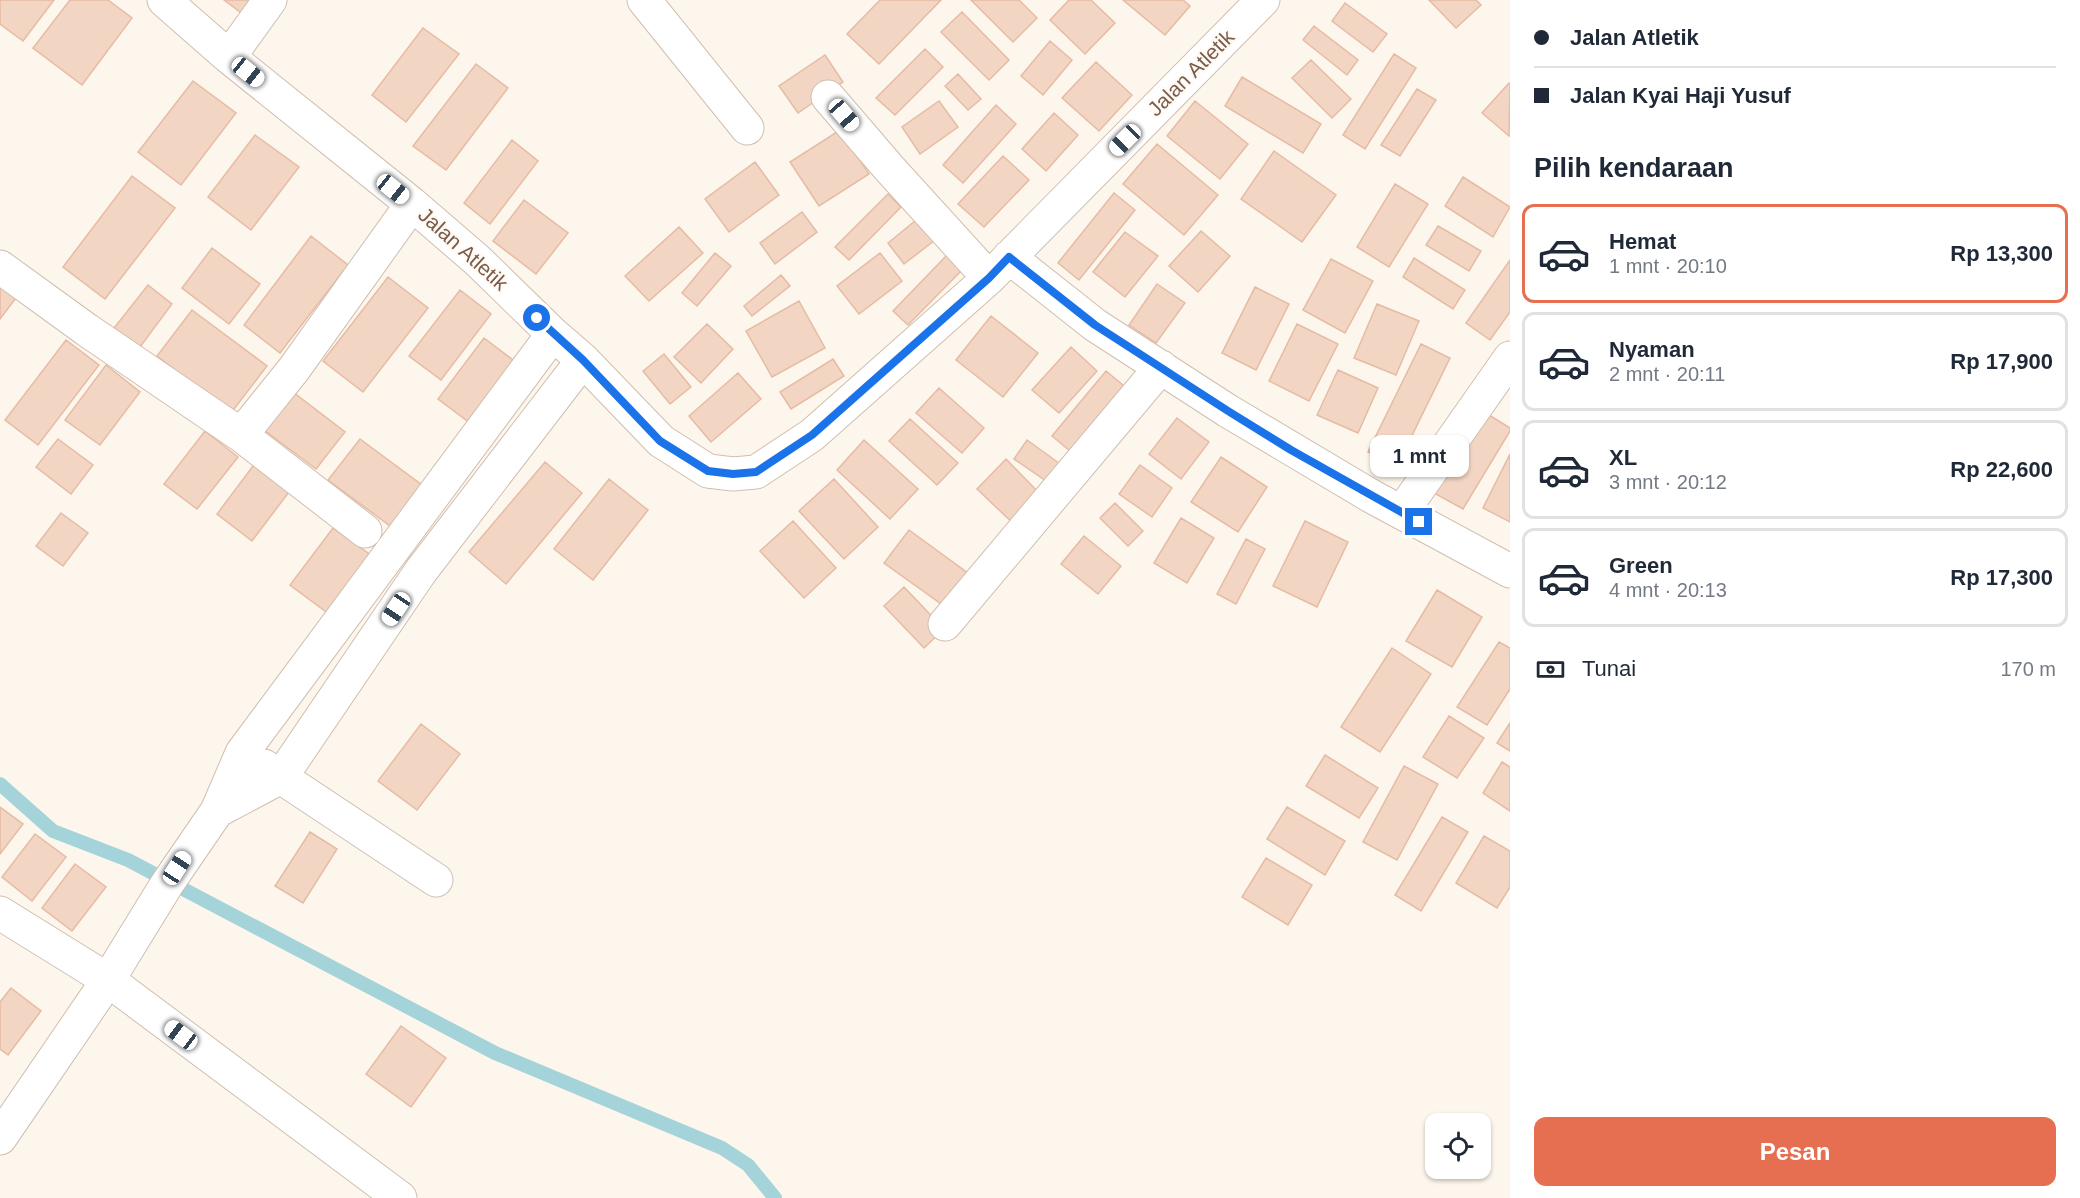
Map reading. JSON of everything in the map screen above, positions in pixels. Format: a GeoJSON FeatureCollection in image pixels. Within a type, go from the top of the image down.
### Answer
{"type":"FeatureCollection","features":[{"type":"Feature","properties":{"kind":"street","name":"Jalan Atletik"},"geometry":{"type":"LineString","coordinates":[[164,0],[229,57],[412,204],[477,260],[583,360],[660,441],[708,471],[733,474],[756,472],[812,435],[999,268],[1257,2]]}},
{"type":"Feature","properties":{"kind":"street"},"geometry":{"type":"LineString","coordinates":[[229,57],[270,0]]}},
{"type":"Feature","properties":{"kind":"street"},"geometry":{"type":"LineString","coordinates":[[644,0],[747,128]]}},
{"type":"Feature","properties":{"kind":"street"},"geometry":{"type":"LineString","coordinates":[[828,97],[889,168],[999,268],[1095,325],[1291,450],[1510,571]]}},
{"type":"Feature","properties":{"kind":"street"},"geometry":{"type":"LineString","coordinates":[[241,435],[294,369],[412,204]]}},
{"type":"Feature","properties":{"kind":"street"},"geometry":{"type":"LineString","coordinates":[[0,267],[87,330],[241,435],[365,531]]}},
{"type":"Feature","properties":{"kind":"street"},"geometry":{"type":"LineString","coordinates":[[0,1138],[108,980],[187,853],[217,812],[242,753],[553,334]]}},
{"type":"Feature","properties":{"kind":"street"},"geometry":{"type":"LineString","coordinates":[[1402,512],[1510,358]]}},
{"type":"Feature","properties":{"kind":"street"},"geometry":{"type":"LineString","coordinates":[[217,812],[281,777],[421,571],[583,360]]}},
{"type":"Feature","properties":{"kind":"street"},"geometry":{"type":"LineString","coordinates":[[945,624],[1161,367]]}},
{"type":"Feature","properties":{"kind":"street"},"geometry":{"type":"LineString","coordinates":[[242,753],[436,880]]}},
{"type":"Feature","properties":{"kind":"street"},"geometry":{"type":"LineString","coordinates":[[0,914],[108,980],[400,1198]]}},
{"type":"Feature","properties":{"kind":"building"},"geometry":{"type":"Polygon","coordinates":[[[0,0],[54,0],[23,41],[0,24],[0,0]]]}},
{"type":"Feature","properties":{"kind":"building"},"geometry":{"type":"Polygon","coordinates":[[[70,0],[108,0],[132,18],[82,85],[33,48],[70,0]]]}},
{"type":"Feature","properties":{"kind":"building"},"geometry":{"type":"Polygon","coordinates":[[[224,0],[256,0],[244,15],[224,0]]]}},
{"type":"Feature","properties":{"kind":"building"},"geometry":{"type":"Polygon","coordinates":[[[880,0],[941,0],[879,64],[847,34],[880,0]]]}},
{"type":"Feature","properties":{"kind":"building"},"geometry":{"type":"Polygon","coordinates":[[[971,0],[1019,0],[1037,18],[1013,42],[971,0]]]}},
{"type":"Feature","properties":{"kind":"building"},"geometry":{"type":"Polygon","coordinates":[[[1069,0],[1091,0],[1115,23],[1085,54],[1050,20],[1069,0]]]}},
{"type":"Feature","properties":{"kind":"building"},"geometry":{"type":"Polygon","coordinates":[[[1123,0],[1183,0],[1190,6],[1165,35],[1123,0]]]}},
{"type":"Feature","properties":{"kind":"building"},"geometry":{"type":"Polygon","coordinates":[[[1429,0],[1476,0],[1481,5],[1456,28],[1429,0]]]}},
{"type":"Feature","properties":{"kind":"building"},"geometry":{"type":"Polygon","coordinates":[[[1345,3],[1387,34],[1373,52],[1332,21],[1345,3]]]}},
{"type":"Feature","properties":{"kind":"building"},"geometry":{"type":"Polygon","coordinates":[[[962,12],[1009,60],[989,80],[941,32],[962,12]]]}},
{"type":"Feature","properties":{"kind":"building"},"geometry":{"type":"Polygon","coordinates":[[[1314,26],[1358,60],[1347,75],[1303,40],[1314,26]]]}},
{"type":"Feature","properties":{"kind":"building"},"geometry":{"type":"Polygon","coordinates":[[[423,28],[459,54],[406,122],[372,95],[423,28]]]}},
{"type":"Feature","properties":{"kind":"building"},"geometry":{"type":"Polygon","coordinates":[[[1050,41],[1072,60],[1043,95],[1021,76],[1050,41]]]}},
{"type":"Feature","properties":{"kind":"building"},"geometry":{"type":"Polygon","coordinates":[[[925,49],[943,67],[895,115],[876,98],[925,49]]]}},
{"type":"Feature","properties":{"kind":"building"},"geometry":{"type":"Polygon","coordinates":[[[1394,54],[1416,68],[1365,149],[1343,135],[1394,54]]]}},
{"type":"Feature","properties":{"kind":"building"},"geometry":{"type":"Polygon","coordinates":[[[825,55],[843,82],[798,113],[779,86],[825,55]]]}},
{"type":"Feature","properties":{"kind":"building"},"geometry":{"type":"Polygon","coordinates":[[[1311,60],[1351,99],[1332,118],[1292,78],[1311,60]]]}},
{"type":"Feature","properties":{"kind":"building"},"geometry":{"type":"Polygon","coordinates":[[[1096,62],[1132,95],[1099,131],[1062,98],[1096,62]]]}},
{"type":"Feature","properties":{"kind":"building"},"geometry":{"type":"Polygon","coordinates":[[[476,64],[508,88],[446,170],[413,146],[476,64]]]}},
{"type":"Feature","properties":{"kind":"building"},"geometry":{"type":"Polygon","coordinates":[[[958,74],[981,99],[968,110],[945,86],[958,74]]]}},
{"type":"Feature","properties":{"kind":"building"},"geometry":{"type":"Polygon","coordinates":[[[1242,77],[1321,124],[1303,153],[1225,106],[1242,77]]]}},
{"type":"Feature","properties":{"kind":"building"},"geometry":{"type":"Polygon","coordinates":[[[193,81],[236,113],[181,185],[138,152],[193,81]]]}},
{"type":"Feature","properties":{"kind":"building"},"geometry":{"type":"Polygon","coordinates":[[[1510,84],[1509,136],[1482,113],[1510,84]]]}},
{"type":"Feature","properties":{"kind":"building"},"geometry":{"type":"Polygon","coordinates":[[[1417,89],[1436,100],[1400,156],[1381,145],[1417,89]]]}},
{"type":"Feature","properties":{"kind":"building"},"geometry":{"type":"Polygon","coordinates":[[[939,101],[958,127],[920,154],[902,127],[939,101]]]}},
{"type":"Feature","properties":{"kind":"building"},"geometry":{"type":"Polygon","coordinates":[[[1195,101],[1248,144],[1220,179],[1167,136],[1195,101]]]}},
{"type":"Feature","properties":{"kind":"building"},"geometry":{"type":"Polygon","coordinates":[[[996,105],[1016,124],[963,183],[943,165],[996,105]]]}},
{"type":"Feature","properties":{"kind":"building"},"geometry":{"type":"Polygon","coordinates":[[[1054,113],[1078,135],[1046,171],[1022,149],[1054,113]]]}},
{"type":"Feature","properties":{"kind":"building"},"geometry":{"type":"Polygon","coordinates":[[[840,130],[869,174],[819,206],[790,162],[840,130]]]}},
{"type":"Feature","properties":{"kind":"building"},"geometry":{"type":"Polygon","coordinates":[[[255,135],[299,167],[251,230],[208,197],[255,135]]]}},
{"type":"Feature","properties":{"kind":"building"},"geometry":{"type":"Polygon","coordinates":[[[512,140],[538,161],[490,224],[464,203],[512,140]]]}},
{"type":"Feature","properties":{"kind":"building"},"geometry":{"type":"Polygon","coordinates":[[[1157,144],[1218,195],[1184,235],[1123,184],[1157,144]]]}},
{"type":"Feature","properties":{"kind":"building"},"geometry":{"type":"Polygon","coordinates":[[[1274,151],[1336,195],[1302,242],[1241,199],[1274,151]]]}},
{"type":"Feature","properties":{"kind":"building"},"geometry":{"type":"Polygon","coordinates":[[[1003,156],[1029,180],[984,227],[958,204],[1003,156]]]}},
{"type":"Feature","properties":{"kind":"building"},"geometry":{"type":"Polygon","coordinates":[[[755,162],[779,195],[729,232],[705,199],[755,162]]]}},
{"type":"Feature","properties":{"kind":"building"},"geometry":{"type":"Polygon","coordinates":[[[132,176],[175,208],[105,299],[63,267],[132,176]]]}},
{"type":"Feature","properties":{"kind":"building"},"geometry":{"type":"Polygon","coordinates":[[[1463,177],[1510,207],[1493,237],[1445,206],[1463,177]]]}},
{"type":"Feature","properties":{"kind":"building"},"geometry":{"type":"Polygon","coordinates":[[[1395,184],[1428,204],[1389,267],[1357,247],[1395,184]]]}},
{"type":"Feature","properties":{"kind":"building"},"geometry":{"type":"Polygon","coordinates":[[[1114,193],[1135,210],[1079,280],[1058,263],[1114,193]]]}},
{"type":"Feature","properties":{"kind":"building"},"geometry":{"type":"Polygon","coordinates":[[[888,194],[901,207],[849,260],[835,247],[888,194]]]}},
{"type":"Feature","properties":{"kind":"building"},"geometry":{"type":"Polygon","coordinates":[[[524,200],[568,233],[536,274],[493,241],[524,200]]]}},
{"type":"Feature","properties":{"kind":"building"},"geometry":{"type":"Polygon","coordinates":[[[802,212],[817,232],[775,264],[760,243],[802,212]]]}},
{"type":"Feature","properties":{"kind":"building"},"geometry":{"type":"Polygon","coordinates":[[[921,216],[939,237],[904,264],[888,243],[921,216]]]}},
{"type":"Feature","properties":{"kind":"building"},"geometry":{"type":"Polygon","coordinates":[[[1438,226],[1481,251],[1469,271],[1426,245],[1438,226]]]}},
{"type":"Feature","properties":{"kind":"building"},"geometry":{"type":"Polygon","coordinates":[[[679,227],[703,253],[649,301],[625,276],[679,227]]]}},
{"type":"Feature","properties":{"kind":"building"},"geometry":{"type":"Polygon","coordinates":[[[1201,231],[1230,256],[1198,292],[1169,266],[1201,231]]]}},
{"type":"Feature","properties":{"kind":"building"},"geometry":{"type":"Polygon","coordinates":[[[1125,232],[1158,256],[1125,297],[1093,272],[1125,232]]]}},
{"type":"Feature","properties":{"kind":"building"},"geometry":{"type":"Polygon","coordinates":[[[311,236],[348,265],[280,353],[244,325],[311,236]]]}},
{"type":"Feature","properties":{"kind":"building"},"geometry":{"type":"Polygon","coordinates":[[[212,248],[260,284],[229,324],[182,288],[212,248]]]}},
{"type":"Feature","properties":{"kind":"building"},"geometry":{"type":"Polygon","coordinates":[[[715,253],[731,266],[697,306],[682,293],[715,253]]]}},
{"type":"Feature","properties":{"kind":"building"},"geometry":{"type":"Polygon","coordinates":[[[880,253],[902,281],[859,314],[837,286],[880,253]]]}},
{"type":"Feature","properties":{"kind":"building"},"geometry":{"type":"Polygon","coordinates":[[[949,253],[964,268],[908,325],[893,311],[949,253]]]}},
{"type":"Feature","properties":{"kind":"building"},"geometry":{"type":"Polygon","coordinates":[[[1414,258],[1465,290],[1453,309],[1403,277],[1414,258]]]}},
{"type":"Feature","properties":{"kind":"building"},"geometry":{"type":"Polygon","coordinates":[[[1331,259],[1373,281],[1345,333],[1303,310],[1331,259]]]}},
{"type":"Feature","properties":{"kind":"building"},"geometry":{"type":"Polygon","coordinates":[[[1510,260],[1510,312],[1490,340],[1466,323],[1510,260]]]}},
{"type":"Feature","properties":{"kind":"building"},"geometry":{"type":"Polygon","coordinates":[[[781,275],[790,286],[752,316],[744,306],[781,275]]]}},
{"type":"Feature","properties":{"kind":"building"},"geometry":{"type":"Polygon","coordinates":[[[388,277],[428,308],[363,392],[323,361],[388,277]]]}},
{"type":"Feature","properties":{"kind":"building"},"geometry":{"type":"Polygon","coordinates":[[[1157,284],[1185,303],[1156,343],[1129,325],[1157,284]]]}},
{"type":"Feature","properties":{"kind":"building"},"geometry":{"type":"Polygon","coordinates":[[[148,285],[172,304],[140,347],[114,328],[148,285]]]}},
{"type":"Feature","properties":{"kind":"building"},"geometry":{"type":"Polygon","coordinates":[[[0,286],[16,298],[0,319],[0,286]]]}},
{"type":"Feature","properties":{"kind":"building"},"geometry":{"type":"Polygon","coordinates":[[[1255,287],[1289,304],[1256,370],[1222,353],[1255,287]]]}},
{"type":"Feature","properties":{"kind":"building"},"geometry":{"type":"Polygon","coordinates":[[[460,290],[491,314],[441,380],[409,356],[460,290]]]}},
{"type":"Feature","properties":{"kind":"building"},"geometry":{"type":"Polygon","coordinates":[[[799,301],[825,348],[772,377],[746,331],[799,301]]]}},
{"type":"Feature","properties":{"kind":"building"},"geometry":{"type":"Polygon","coordinates":[[[1377,304],[1419,321],[1396,375],[1354,358],[1377,304]]]}},
{"type":"Feature","properties":{"kind":"building"},"geometry":{"type":"Polygon","coordinates":[[[192,310],[267,366],[231,413],[157,356],[192,310]]]}},
{"type":"Feature","properties":{"kind":"building"},"geometry":{"type":"Polygon","coordinates":[[[991,316],[1038,353],[1003,397],[956,360],[991,316]]]}},
{"type":"Feature","properties":{"kind":"building"},"geometry":{"type":"Polygon","coordinates":[[[707,324],[733,349],[701,383],[674,357],[707,324]]]}},
{"type":"Feature","properties":{"kind":"building"},"geometry":{"type":"Polygon","coordinates":[[[1297,324],[1338,344],[1309,401],[1269,381],[1297,324]]]}},
{"type":"Feature","properties":{"kind":"building"},"geometry":{"type":"Polygon","coordinates":[[[484,338],[517,363],[470,423],[438,399],[484,338]]]}},
{"type":"Feature","properties":{"kind":"building"},"geometry":{"type":"Polygon","coordinates":[[[66,340],[99,365],[38,445],[5,420],[66,340]]]}},
{"type":"Feature","properties":{"kind":"building"},"geometry":{"type":"Polygon","coordinates":[[[1421,344],[1450,358],[1397,466],[1368,452],[1421,344]]]}},
{"type":"Feature","properties":{"kind":"building"},"geometry":{"type":"Polygon","coordinates":[[[1071,347],[1097,371],[1059,413],[1032,390],[1071,347]]]}},
{"type":"Feature","properties":{"kind":"building"},"geometry":{"type":"Polygon","coordinates":[[[664,354],[691,387],[670,404],[643,371],[664,354]]]}},
{"type":"Feature","properties":{"kind":"building"},"geometry":{"type":"Polygon","coordinates":[[[833,359],[844,376],[791,409],[780,392],[833,359]]]}},
{"type":"Feature","properties":{"kind":"building"},"geometry":{"type":"Polygon","coordinates":[[[106,365],[140,392],[100,445],[65,420],[106,365]]]}},
{"type":"Feature","properties":{"kind":"building"},"geometry":{"type":"Polygon","coordinates":[[[1338,370],[1378,388],[1358,433],[1317,415],[1338,370]]]}},
{"type":"Feature","properties":{"kind":"building"},"geometry":{"type":"Polygon","coordinates":[[[1106,371],[1129,390],[1076,456],[1052,436],[1106,371]]]}},
{"type":"Feature","properties":{"kind":"building"},"geometry":{"type":"Polygon","coordinates":[[[738,373],[761,399],[711,442],[689,416],[738,373]]]}},
{"type":"Feature","properties":{"kind":"building"},"geometry":{"type":"Polygon","coordinates":[[[939,388],[984,428],[962,453],[916,413],[939,388]]]}},
{"type":"Feature","properties":{"kind":"building"},"geometry":{"type":"Polygon","coordinates":[[[293,392],[345,432],[316,469],[264,430],[293,392]]]}},
{"type":"Feature","properties":{"kind":"building"},"geometry":{"type":"Polygon","coordinates":[[[1484,412],[1510,428],[1510,431],[1463,509],[1434,493],[1484,412]]]}},
{"type":"Feature","properties":{"kind":"building"},"geometry":{"type":"Polygon","coordinates":[[[1177,418],[1209,442],[1181,479],[1149,454],[1177,418]]]}},
{"type":"Feature","properties":{"kind":"building"},"geometry":{"type":"Polygon","coordinates":[[[910,419],[958,463],[937,485],[889,441],[910,419]]]}},
{"type":"Feature","properties":{"kind":"building"},"geometry":{"type":"Polygon","coordinates":[[[205,431],[238,457],[197,509],[164,484],[205,431]]]}},
{"type":"Feature","properties":{"kind":"building"},"geometry":{"type":"Polygon","coordinates":[[[58,439],[93,465],[71,494],[36,467],[58,439]]]}},
{"type":"Feature","properties":{"kind":"building"},"geometry":{"type":"Polygon","coordinates":[[[360,439],[422,485],[390,526],[328,480],[360,439]]]}},
{"type":"Feature","properties":{"kind":"building"},"geometry":{"type":"Polygon","coordinates":[[[864,440],[918,489],[890,519],[837,470],[864,440]]]}},
{"type":"Feature","properties":{"kind":"building"},"geometry":{"type":"Polygon","coordinates":[[[1027,440],[1070,471],[1055,487],[1014,459],[1027,440]]]}},
{"type":"Feature","properties":{"kind":"building"},"geometry":{"type":"Polygon","coordinates":[[[1510,454],[1510,522],[1483,508],[1510,454]]]}},
{"type":"Feature","properties":{"kind":"building"},"geometry":{"type":"Polygon","coordinates":[[[1221,457],[1267,487],[1238,532],[1191,502],[1221,457]]]}},
{"type":"Feature","properties":{"kind":"building"},"geometry":{"type":"Polygon","coordinates":[[[1006,459],[1044,498],[1019,529],[977,489],[1006,459]]]}},
{"type":"Feature","properties":{"kind":"building"},"geometry":{"type":"Polygon","coordinates":[[[256,462],[292,488],[252,541],[217,514],[256,462]]]}},
{"type":"Feature","properties":{"kind":"building"},"geometry":{"type":"Polygon","coordinates":[[[545,462],[582,493],[506,584],[469,552],[545,462]]]}},
{"type":"Feature","properties":{"kind":"building"},"geometry":{"type":"Polygon","coordinates":[[[1140,465],[1172,488],[1152,517],[1119,494],[1140,465]]]}},
{"type":"Feature","properties":{"kind":"building"},"geometry":{"type":"Polygon","coordinates":[[[609,479],[648,510],[593,580],[554,549],[609,479]]]}},
{"type":"Feature","properties":{"kind":"building"},"geometry":{"type":"Polygon","coordinates":[[[834,479],[878,527],[844,559],[799,511],[834,479]]]}},
{"type":"Feature","properties":{"kind":"building"},"geometry":{"type":"Polygon","coordinates":[[[1115,503],[1143,531],[1128,546],[1100,518],[1115,503]]]}},
{"type":"Feature","properties":{"kind":"building"},"geometry":{"type":"Polygon","coordinates":[[[61,513],[88,533],[63,566],[36,546],[61,513]]]}},
{"type":"Feature","properties":{"kind":"building"},"geometry":{"type":"Polygon","coordinates":[[[1181,518],[1214,538],[1187,583],[1154,563],[1181,518]]]}},
{"type":"Feature","properties":{"kind":"building"},"geometry":{"type":"Polygon","coordinates":[[[793,521],[836,568],[804,598],[760,551],[793,521]]]}},
{"type":"Feature","properties":{"kind":"building"},"geometry":{"type":"Polygon","coordinates":[[[1305,521],[1348,542],[1317,607],[1273,586],[1305,521]]]}},
{"type":"Feature","properties":{"kind":"building"},"geometry":{"type":"Polygon","coordinates":[[[333,528],[372,556],[329,614],[290,585],[333,528]]]}},
{"type":"Feature","properties":{"kind":"building"},"geometry":{"type":"Polygon","coordinates":[[[909,530],[976,579],[951,611],[884,563],[909,530]]]}},
{"type":"Feature","properties":{"kind":"building"},"geometry":{"type":"Polygon","coordinates":[[[1084,536],[1121,566],[1098,594],[1061,564],[1084,536]]]}},
{"type":"Feature","properties":{"kind":"building"},"geometry":{"type":"Polygon","coordinates":[[[1246,539],[1265,549],[1236,604],[1217,594],[1246,539]]]}},
{"type":"Feature","properties":{"kind":"building"},"geometry":{"type":"Polygon","coordinates":[[[904,587],[944,629],[924,648],[884,606],[904,587]]]}},
{"type":"Feature","properties":{"kind":"building"},"geometry":{"type":"Polygon","coordinates":[[[1437,590],[1482,617],[1452,667],[1406,641],[1437,590]]]}},
{"type":"Feature","properties":{"kind":"building"},"geometry":{"type":"Polygon","coordinates":[[[1499,642],[1510,648],[1510,689],[1487,725],[1457,707],[1499,642]]]}},
{"type":"Feature","properties":{"kind":"building"},"geometry":{"type":"Polygon","coordinates":[[[1392,648],[1431,674],[1380,752],[1341,727],[1392,648]]]}},
{"type":"Feature","properties":{"kind":"building"},"geometry":{"type":"Polygon","coordinates":[[[1449,716],[1484,738],[1457,778],[1423,757],[1449,716]]]}},
{"type":"Feature","properties":{"kind":"building"},"geometry":{"type":"Polygon","coordinates":[[[1510,723],[1510,751],[1497,743],[1510,723]]]}},
{"type":"Feature","properties":{"kind":"building"},"geometry":{"type":"Polygon","coordinates":[[[421,724],[460,754],[417,810],[378,781],[421,724]]]}},
{"type":"Feature","properties":{"kind":"building"},"geometry":{"type":"Polygon","coordinates":[[[1325,755],[1378,788],[1359,818],[1306,786],[1325,755]]]}},
{"type":"Feature","properties":{"kind":"building"},"geometry":{"type":"Polygon","coordinates":[[[1502,762],[1510,767],[1510,811],[1483,793],[1502,762]]]}},
{"type":"Feature","properties":{"kind":"building"},"geometry":{"type":"Polygon","coordinates":[[[1404,766],[1438,784],[1397,860],[1363,842],[1404,766]]]}},
{"type":"Feature","properties":{"kind":"building"},"geometry":{"type":"Polygon","coordinates":[[[0,807],[23,824],[0,854],[0,807]]]}},
{"type":"Feature","properties":{"kind":"building"},"geometry":{"type":"Polygon","coordinates":[[[1287,807],[1345,841],[1325,875],[1267,839],[1287,807]]]}},
{"type":"Feature","properties":{"kind":"building"},"geometry":{"type":"Polygon","coordinates":[[[1442,817],[1468,832],[1421,911],[1395,895],[1442,817]]]}},
{"type":"Feature","properties":{"kind":"building"},"geometry":{"type":"Polygon","coordinates":[[[310,832],[337,849],[303,903],[275,886],[310,832]]]}},
{"type":"Feature","properties":{"kind":"building"},"geometry":{"type":"Polygon","coordinates":[[[35,834],[66,857],[32,901],[2,877],[35,834]]]}},
{"type":"Feature","properties":{"kind":"building"},"geometry":{"type":"Polygon","coordinates":[[[1484,836],[1510,851],[1510,887],[1497,908],[1456,883],[1484,836]]]}},
{"type":"Feature","properties":{"kind":"building"},"geometry":{"type":"Polygon","coordinates":[[[1266,858],[1312,885],[1288,925],[1242,897],[1266,858]]]}},
{"type":"Feature","properties":{"kind":"building"},"geometry":{"type":"Polygon","coordinates":[[[75,864],[106,887],[72,931],[42,908],[75,864]]]}},
{"type":"Feature","properties":{"kind":"building"},"geometry":{"type":"Polygon","coordinates":[[[11,988],[41,1011],[8,1055],[0,1049],[0,1002],[11,988]]]}},
{"type":"Feature","properties":{"kind":"building"},"geometry":{"type":"Polygon","coordinates":[[[401,1026],[446,1058],[411,1107],[366,1074],[401,1026]]]}},
{"type":"Feature","properties":{"kind":"waterway"},"geometry":{"type":"LineString","coordinates":[[0,784],[53,831],[128,860],[495,1053],[722,1148],[748,1165],[775,1198]]}},
{"type":"Feature","properties":{"kind":"route"},"geometry":{"type":"LineString","coordinates":[[537,318],[583,360],[660,441],[708,471],[733,474],[756,472],[812,435],[867,384],[944,319],[1009,257],[1095,325],[1228,411],[1291,450],[1419,522]]}}]}
